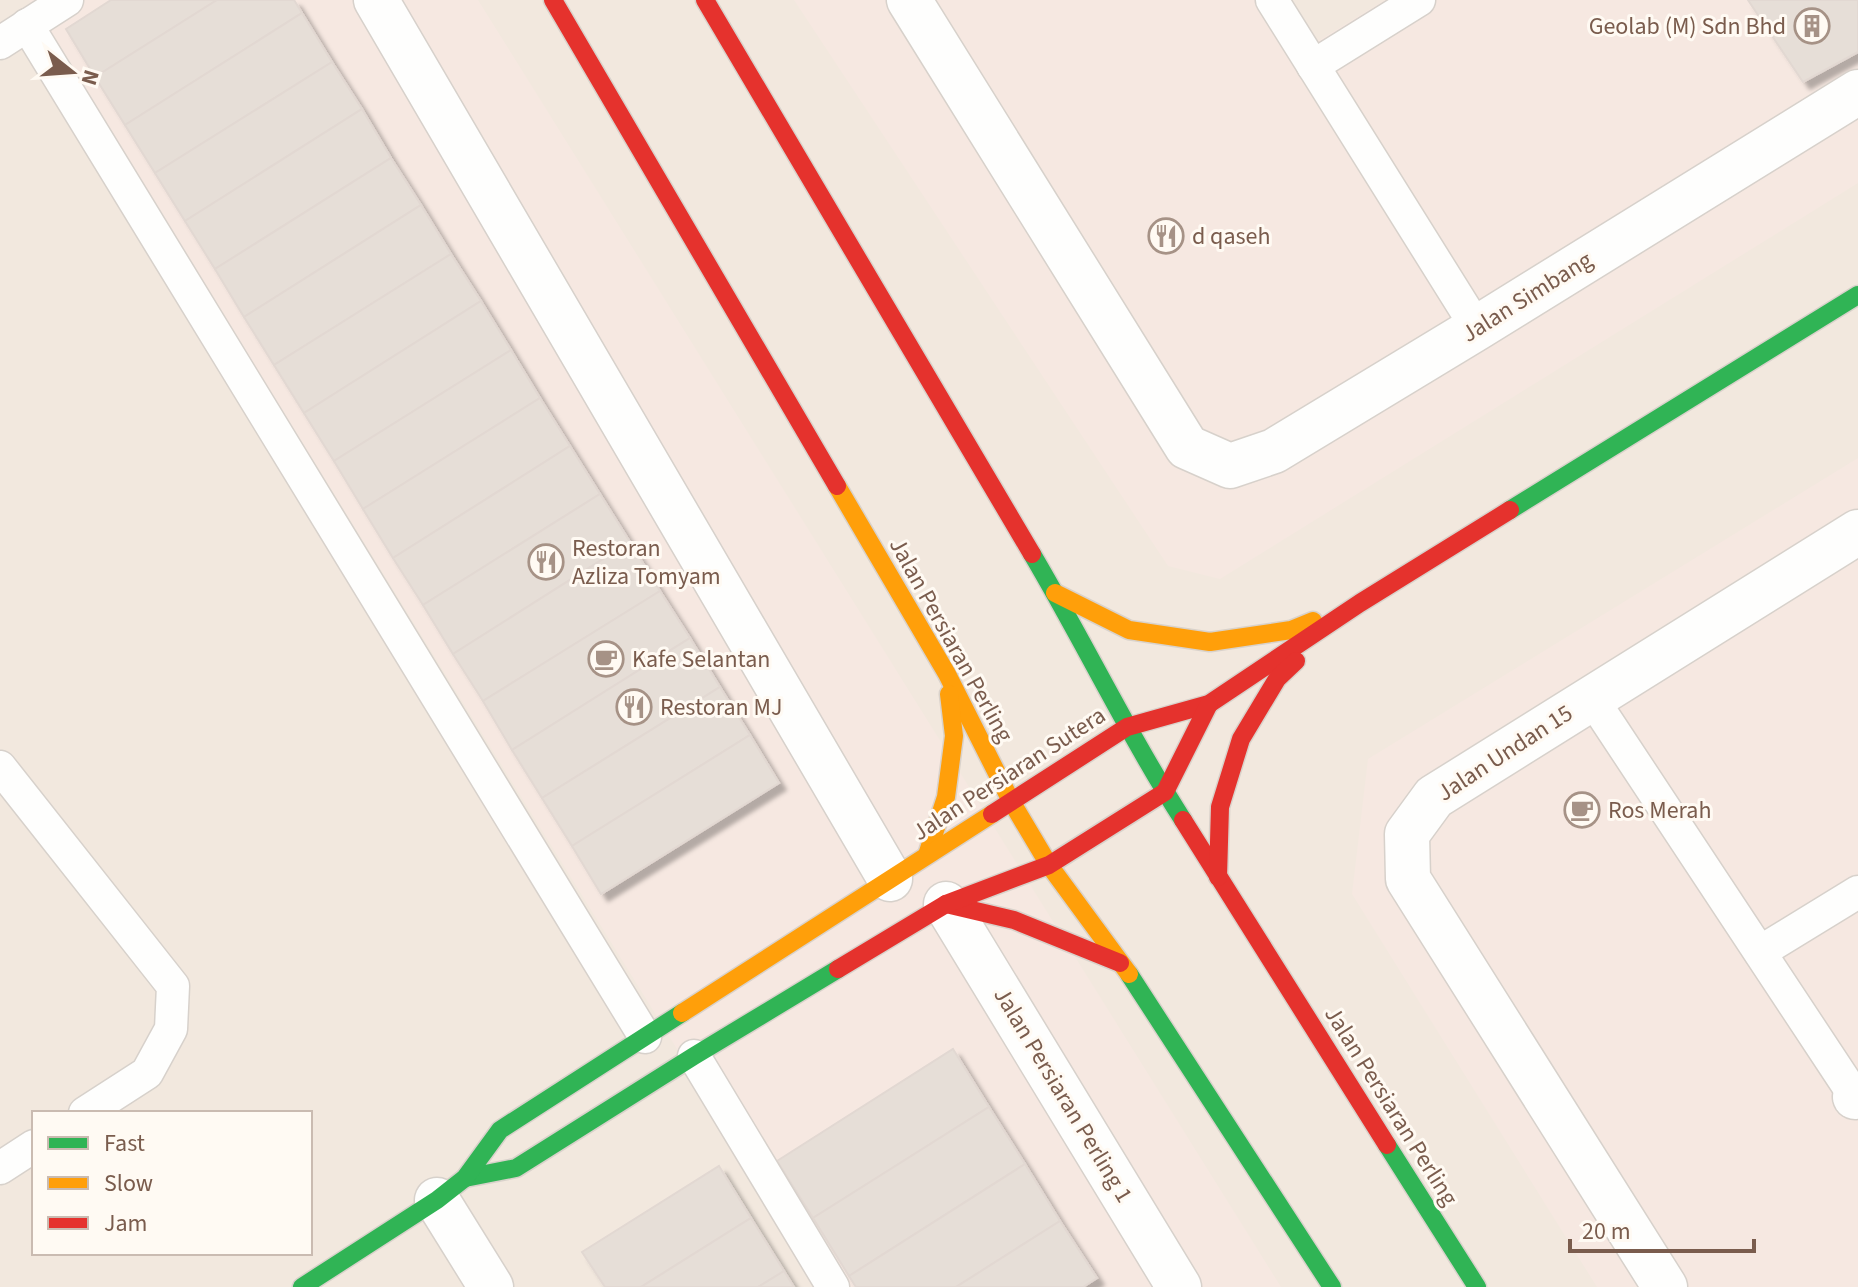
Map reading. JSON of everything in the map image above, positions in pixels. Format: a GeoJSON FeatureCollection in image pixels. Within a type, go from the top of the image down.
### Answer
{"type":"FeatureCollection","features":[{"type":"Feature","properties":{"kind":"main road","name":"Jalan Persiaran Perling"},"geometry":{"type":"LineString","coordinates":[[553,0],[947,674],[1011,801],[1049,865],[1122,964],[1332,1287]]}},
{"type":"Feature","properties":{"kind":"main road","name":"Jalan Persiaran Perling"},"geometry":{"type":"LineString","coordinates":[[705,0],[1055,593],[1165,792],[1477,1287]]}},
{"type":"Feature","properties":{"kind":"main road"},"geometry":{"type":"LineString","coordinates":[[1165,792],[1209,704],[1360,603],[1858,295]]}},
{"type":"Feature","properties":{"kind":"main road"},"geometry":{"type":"LineString","coordinates":[[1055,593],[1129,630],[1210,642],[1291,630],[1360,603]]}},
{"type":"Feature","properties":{"kind":"main road"},"geometry":{"type":"LineString","coordinates":[[1218,877],[1220,807],[1241,739],[1277,679],[1360,603]]}},
{"type":"Feature","properties":{"kind":"main road"},"geometry":{"type":"LineString","coordinates":[[927,855],[946,797],[954,736],[947,674]]}},
{"type":"Feature","properties":{"kind":"main road","name":"Jalan Persiaran Sutera"},"geometry":{"type":"LineString","coordinates":[[451,1189],[500,1130],[1011,801],[1127,727],[1209,704]]}},
{"type":"Feature","properties":{"kind":"main road","name":"Jalan Persiaran Sutera"},"geometry":{"type":"LineString","coordinates":[[302,1287],[451,1189],[516,1168],[946,904],[1049,865],[1165,792]]}},
{"type":"Feature","properties":{"kind":"main road"},"geometry":{"type":"LineString","coordinates":[[946,904],[1014,920],[1122,964]]}},
{"type":"Feature","properties":{"kind":"street"},"geometry":{"type":"LineString","coordinates":[[376,0],[890,879]]}},
{"type":"Feature","properties":{"kind":"street","name":"Jalan Simbang"},"geometry":{"type":"LineString","coordinates":[[909,0],[1187,447],[1230,466],[1274,451],[1858,92]]}},
{"type":"Feature","properties":{"kind":"street","name":"Jalan Undan 15"},"geometry":{"type":"LineString","coordinates":[[1665,1287],[1408,879],[1407,834],[1434,797],[1858,532]]}},
{"type":"Feature","properties":{"kind":"street","name":"Jalan Persiaran Perling 1"},"geometry":{"type":"LineString","coordinates":[[946,904],[1179,1287]]}},
{"type":"Feature","properties":{"kind":"street"},"geometry":{"type":"LineString","coordinates":[[451,1189],[491,1287]]}},
{"type":"Feature","properties":{"kind":"lane"},"geometry":{"type":"LineString","coordinates":[[0,43],[67,0]]}},
{"type":"Feature","properties":{"kind":"lane"},"geometry":{"type":"LineString","coordinates":[[1272,0],[1477,328]]}},
{"type":"Feature","properties":{"kind":"lane"},"geometry":{"type":"LineString","coordinates":[[1313,66],[1419,0]]}},
{"type":"Feature","properties":{"kind":"lane"},"geometry":{"type":"LineString","coordinates":[[27,25],[645,1037]]}},
{"type":"Feature","properties":{"kind":"lane"},"geometry":{"type":"LineString","coordinates":[[1591,697],[1857,1098]]}},
{"type":"Feature","properties":{"kind":"lane"},"geometry":{"type":"LineString","coordinates":[[0,767],[173,986],[171,1029],[147,1073],[88,1111]]}},
{"type":"Feature","properties":{"kind":"lane"},"geometry":{"type":"LineString","coordinates":[[1760,952],[1858,892]]}},
{"type":"Feature","properties":{"kind":"lane"},"geometry":{"type":"LineString","coordinates":[[694,1056],[833,1287]]}},
{"type":"Feature","properties":{"kind":"lane"},"geometry":{"type":"LineString","coordinates":[[0,1168],[32,1147]]}},
{"type":"Feature","properties":{"kind":"shaded area"},"geometry":{"type":"Polygon","coordinates":[[[0,0],[1858,0],[1858,1287],[0,1287],[0,0]]]}},
{"type":"Feature","properties":{"kind":"shaded area"},"geometry":{"type":"Polygon","coordinates":[[[29,0],[478,0],[1281,1287],[824,1287],[29,0]]]}},
{"type":"Feature","properties":{"kind":"shaded area"},"geometry":{"type":"Polygon","coordinates":[[[794,0],[1286,0],[1313,44],[1385,0],[1858,0],[1858,183],[1220,579],[1168,566],[794,0]]]}},
{"type":"Feature","properties":{"kind":"shaded area"},"geometry":{"type":"Polygon","coordinates":[[[1858,458],[1858,1287],[1597,1287],[1352,894],[1368,759],[1858,458]]]}},
{"type":"Feature","properties":{"kind":"building"},"geometry":{"type":"Polygon","coordinates":[[[111,0],[217,0],[95,77],[66,29],[111,0]]]}},
{"type":"Feature","properties":{"kind":"building"},"geometry":{"type":"Polygon","coordinates":[[[217,0],[294,0],[302,13],[125,125],[95,77],[217,0]]]}},
{"type":"Feature","properties":{"kind":"building","name":"Geolab (M) Sdn Bhd"},"geometry":{"type":"Polygon","coordinates":[[[1748,0],[1858,0],[1858,52],[1803,82],[1748,0]]]}},
{"type":"Feature","properties":{"kind":"building"},"geometry":{"type":"Polygon","coordinates":[[[302,13],[332,62],[155,173],[125,125],[302,13]]]}},
{"type":"Feature","properties":{"kind":"building"},"geometry":{"type":"Polygon","coordinates":[[[332,62],[362,109],[185,221],[155,173],[332,62]]]}},
{"type":"Feature","properties":{"kind":"building"},"geometry":{"type":"Polygon","coordinates":[[[362,109],[391,158],[215,269],[185,221],[362,109]]]}},
{"type":"Feature","properties":{"kind":"building"},"geometry":{"type":"Polygon","coordinates":[[[391,158],[421,205],[244,317],[215,269],[391,158]]]}},
{"type":"Feature","properties":{"kind":"building"},"geometry":{"type":"Polygon","coordinates":[[[421,205],[451,254],[274,365],[244,317],[421,205]]]}},
{"type":"Feature","properties":{"kind":"building"},"geometry":{"type":"Polygon","coordinates":[[[451,254],[481,301],[304,413],[274,365],[451,254]]]}},
{"type":"Feature","properties":{"kind":"building"},"geometry":{"type":"Polygon","coordinates":[[[481,301],[511,350],[334,461],[304,413],[481,301]]]}},
{"type":"Feature","properties":{"kind":"building"},"geometry":{"type":"Polygon","coordinates":[[[511,350],[540,398],[363,509],[334,461],[511,350]]]}},
{"type":"Feature","properties":{"kind":"building"},"geometry":{"type":"Polygon","coordinates":[[[540,398],[570,446],[393,558],[363,509],[540,398]]]}},
{"type":"Feature","properties":{"kind":"building"},"geometry":{"type":"Polygon","coordinates":[[[570,446],[600,494],[423,605],[393,558],[570,446]]]}},
{"type":"Feature","properties":{"kind":"building"},"geometry":{"type":"Polygon","coordinates":[[[600,494],[630,542],[453,654],[423,605],[600,494]]]}},
{"type":"Feature","properties":{"kind":"building"},"geometry":{"type":"Polygon","coordinates":[[[630,542],[660,591],[483,701],[453,654],[630,542]]]}},
{"type":"Feature","properties":{"kind":"building"},"geometry":{"type":"Polygon","coordinates":[[[660,591],[690,638],[512,750],[483,701],[660,591]]]}},
{"type":"Feature","properties":{"kind":"building"},"geometry":{"type":"Polygon","coordinates":[[[690,638],[720,687],[542,798],[512,750],[690,638]]]}},
{"type":"Feature","properties":{"kind":"building"},"geometry":{"type":"Polygon","coordinates":[[[720,687],[750,735],[572,846],[542,798],[720,687]]]}},
{"type":"Feature","properties":{"kind":"building"},"geometry":{"type":"Polygon","coordinates":[[[750,735],[779,783],[601,894],[572,846],[750,735]]]}},
{"type":"Feature","properties":{"kind":"building"},"geometry":{"type":"Polygon","coordinates":[[[953,1049],[989,1107],[813,1218],[777,1161],[953,1049]]]}},
{"type":"Feature","properties":{"kind":"building"},"geometry":{"type":"Polygon","coordinates":[[[989,1107],[1025,1164],[849,1276],[813,1218],[989,1107]]]}},
{"type":"Feature","properties":{"kind":"building"},"geometry":{"type":"Polygon","coordinates":[[[1025,1164],[1060,1221],[956,1287],[856,1287],[849,1276],[1025,1164]]]}},
{"type":"Feature","properties":{"kind":"building"},"geometry":{"type":"Polygon","coordinates":[[[719,1166],[751,1218],[641,1287],[605,1287],[582,1252],[719,1166]]]}},
{"type":"Feature","properties":{"kind":"building"},"geometry":{"type":"Polygon","coordinates":[[[751,1218],[784,1271],[758,1287],[641,1287],[751,1218]]]}},
{"type":"Feature","properties":{"kind":"building"},"geometry":{"type":"Polygon","coordinates":[[[1060,1221],[1097,1278],[1083,1287],[956,1287],[1060,1221]]]}},
{"type":"Feature","properties":{"kind":"building"},"geometry":{"type":"Polygon","coordinates":[[[784,1271],[794,1287],[758,1287],[784,1271]]]}},
{"type":"Feature","properties":{"kind":"traffic: fast"},"geometry":{"type":"LineString","coordinates":[[1510,510],[1858,295]]}},
{"type":"Feature","properties":{"kind":"traffic: fast"},"geometry":{"type":"LineString","coordinates":[[1032,554],[1183,820]]}},
{"type":"Feature","properties":{"kind":"traffic: fast"},"geometry":{"type":"LineString","coordinates":[[465,1178],[516,1168],[838,969]]}},
{"type":"Feature","properties":{"kind":"traffic: fast"},"geometry":{"type":"LineString","coordinates":[[1129,974],[1332,1287]]}},
{"type":"Feature","properties":{"kind":"traffic: fast"},"geometry":{"type":"LineString","coordinates":[[302,1287],[437,1200],[465,1178],[500,1130],[682,1013]]}},
{"type":"Feature","properties":{"kind":"traffic: fast"},"geometry":{"type":"LineString","coordinates":[[1387,1145],[1477,1287]]}},
{"type":"Feature","properties":{"kind":"traffic: slow"},"geometry":{"type":"LineString","coordinates":[[837,486],[947,674],[1011,801],[1049,865],[1129,974]]}},
{"type":"Feature","properties":{"kind":"traffic: slow"},"geometry":{"type":"LineString","coordinates":[[1055,593],[1129,630],[1210,642],[1291,630],[1313,621]]}},
{"type":"Feature","properties":{"kind":"traffic: slow"},"geometry":{"type":"LineString","coordinates":[[927,855],[946,797],[954,736],[949,694]]}},
{"type":"Feature","properties":{"kind":"traffic: slow"},"geometry":{"type":"LineString","coordinates":[[682,1013],[992,814]]}},
{"type":"Feature","properties":{"kind":"traffic: jam"},"geometry":{"type":"LineString","coordinates":[[553,0],[837,486]]}},
{"type":"Feature","properties":{"kind":"traffic: jam"},"geometry":{"type":"LineString","coordinates":[[705,0],[1032,554]]}},
{"type":"Feature","properties":{"kind":"traffic: jam"},"geometry":{"type":"LineString","coordinates":[[992,814],[1127,727],[1209,704],[1360,603],[1510,510]]}},
{"type":"Feature","properties":{"kind":"traffic: jam"},"geometry":{"type":"LineString","coordinates":[[1218,877],[1220,807],[1241,739],[1277,679],[1296,661]]}},
{"type":"Feature","properties":{"kind":"traffic: jam"},"geometry":{"type":"LineString","coordinates":[[838,969],[946,904],[1049,865],[1165,792],[1209,704]]}},
{"type":"Feature","properties":{"kind":"traffic: jam"},"geometry":{"type":"LineString","coordinates":[[1183,820],[1387,1145]]}},
{"type":"Feature","properties":{"kind":"traffic: jam"},"geometry":{"type":"LineString","coordinates":[[946,904],[1014,920],[1120,963]]}},
{"type":"Feature","properties":{"kind":"place","name":"Geolab (M) Sdn Bhd"},"geometry":{"type":"Point","coordinates":[1812,26]}},
{"type":"Feature","properties":{"kind":"place","name":"d qaseh"},"geometry":{"type":"Point","coordinates":[1166,236]}},
{"type":"Feature","properties":{"kind":"place","name":"Restoran Azliza Tomyam"},"geometry":{"type":"Point","coordinates":[546,562]}},
{"type":"Feature","properties":{"kind":"place","name":"Kafe Selantan"},"geometry":{"type":"Point","coordinates":[606,659]}},
{"type":"Feature","properties":{"kind":"place","name":"Restoran MJ"},"geometry":{"type":"Point","coordinates":[634,707]}},
{"type":"Feature","properties":{"kind":"place","name":"Ros Merah"},"geometry":{"type":"Point","coordinates":[1582,810]}}]}
